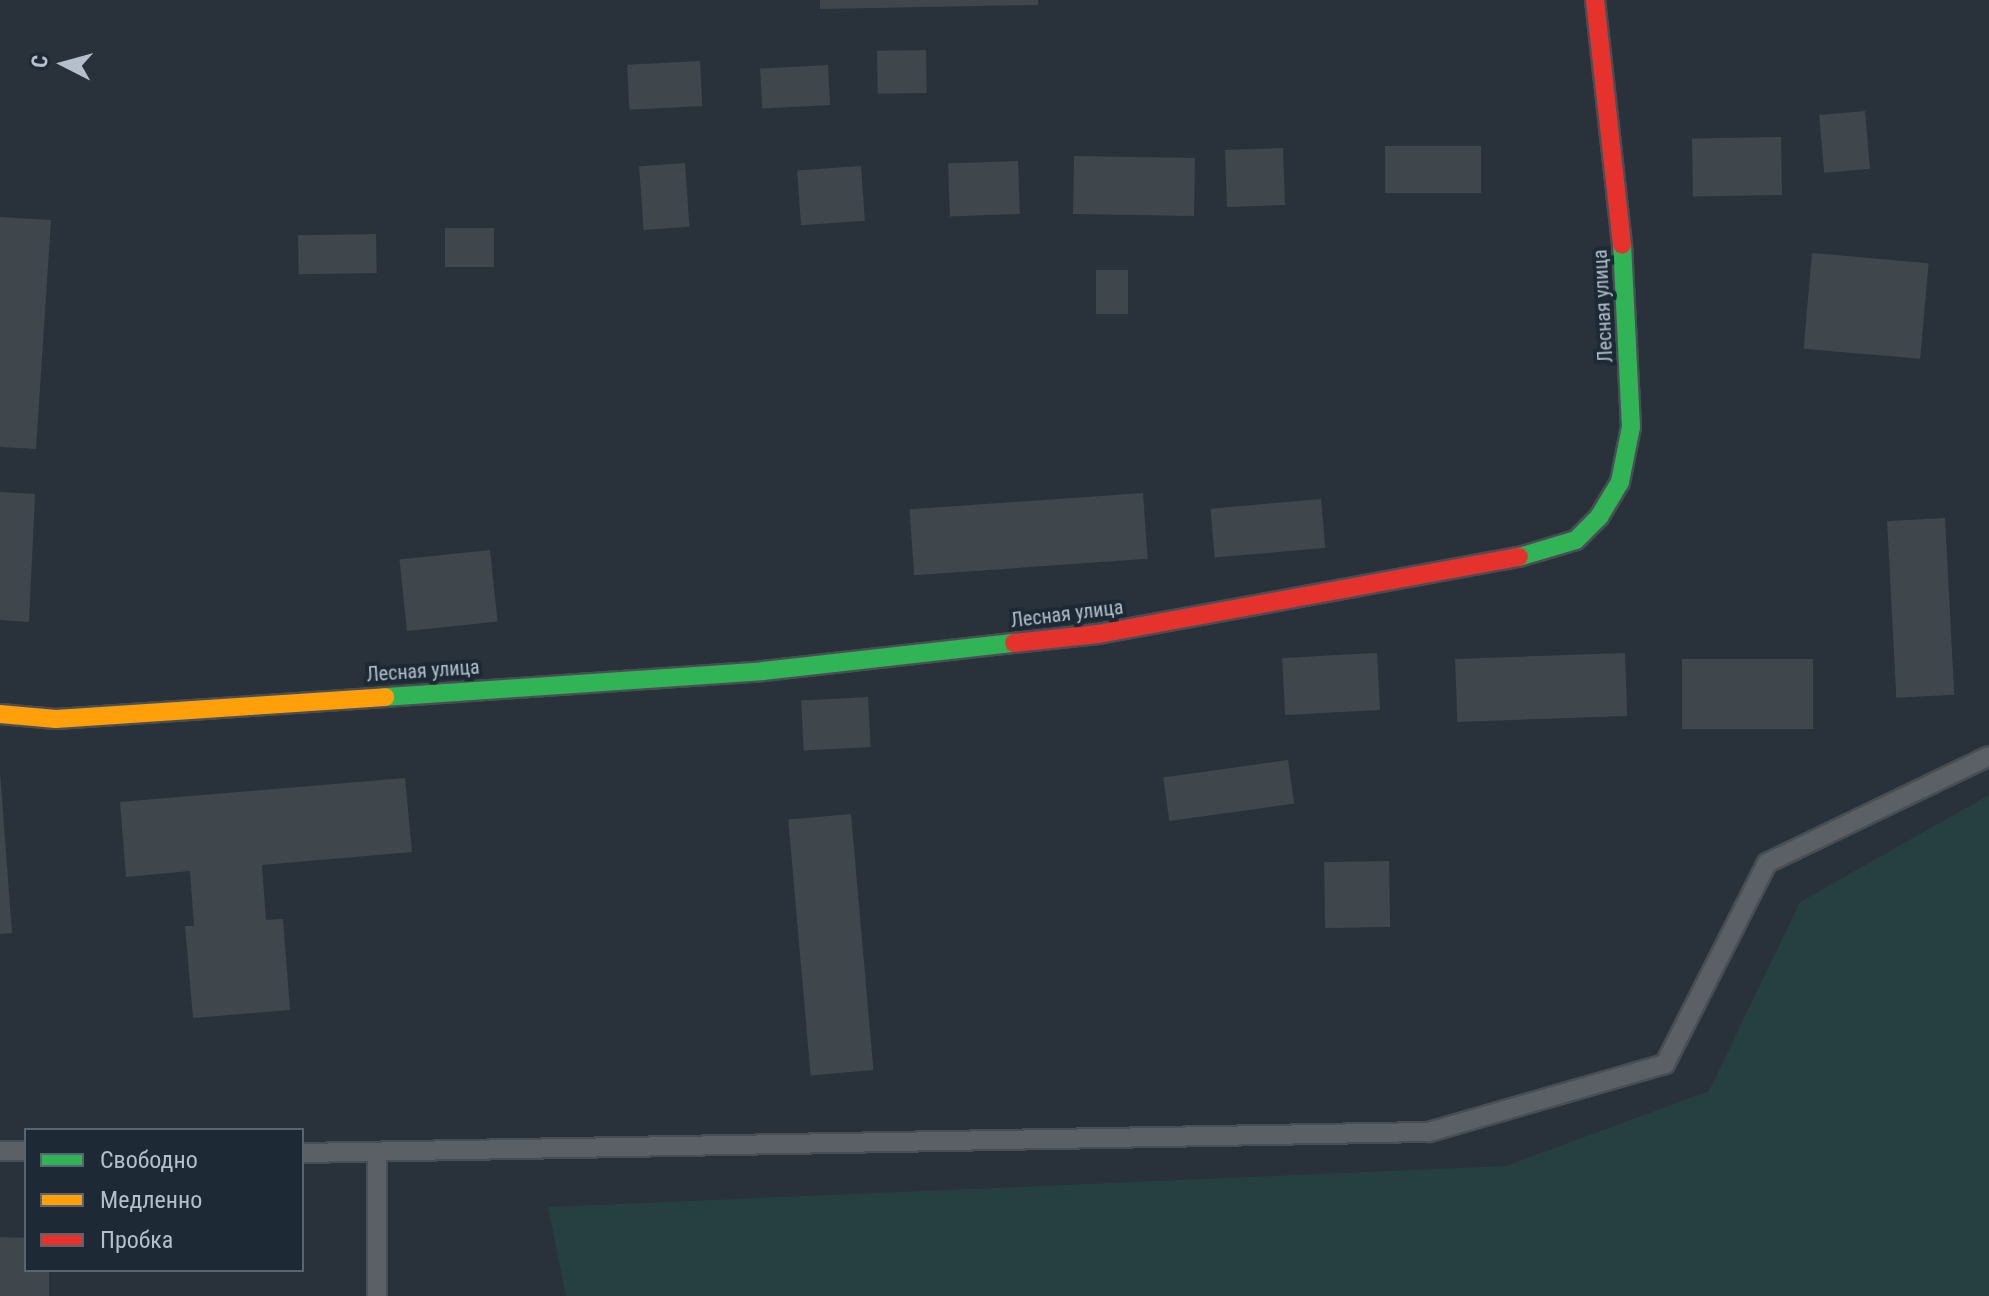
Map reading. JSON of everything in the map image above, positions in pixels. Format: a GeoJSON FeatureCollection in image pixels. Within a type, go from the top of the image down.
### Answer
{"type":"FeatureCollection","features":[{"type":"Feature","properties":{"kind":"street","name":"Лесная улица"},"geometry":{"type":"LineString","coordinates":[[0,714],[56,719],[747,672],[1067,637],[1537,554],[1576,540],[1599,517],[1620,482],[1631,427],[1625,274],[1595,0]]}},
{"type":"Feature","properties":{"kind":"lane"},"geometry":{"type":"LineString","coordinates":[[304,1153],[1429,1132],[1665,1064],[1767,863],[1989,756]]}},
{"type":"Feature","properties":{"kind":"lane"},"geometry":{"type":"LineString","coordinates":[[0,1151],[24,1151]]}},
{"type":"Feature","properties":{"kind":"lane"},"geometry":{"type":"LineString","coordinates":[[377,1154],[377,1296]]}},
{"type":"Feature","properties":{"kind":"green space"},"geometry":{"type":"Polygon","coordinates":[[[1989,795],[1989,1296],[566,1296],[548,1207],[1506,1166],[1709,1091],[1800,902],[1989,795]]]}},
{"type":"Feature","properties":{"kind":"building"},"geometry":{"type":"Polygon","coordinates":[[[820,0],[1038,0],[1038,5],[820,9],[820,0]]]}},
{"type":"Feature","properties":{"kind":"building"},"geometry":{"type":"Polygon","coordinates":[[[926,50],[927,93],[878,94],[877,51],[926,50]]]}},
{"type":"Feature","properties":{"kind":"building"},"geometry":{"type":"Polygon","coordinates":[[[700,61],[702,106],[629,110],[627,65],[700,61]]]}},
{"type":"Feature","properties":{"kind":"building"},"geometry":{"type":"Polygon","coordinates":[[[828,65],[830,105],[762,109],[760,69],[828,65]]]}},
{"type":"Feature","properties":{"kind":"building"},"geometry":{"type":"Polygon","coordinates":[[[1865,111],[1870,169],[1824,173],[1819,115],[1865,111]]]}},
{"type":"Feature","properties":{"kind":"building"},"geometry":{"type":"Polygon","coordinates":[[[1781,137],[1782,195],[1693,197],[1692,139],[1781,137]]]}},
{"type":"Feature","properties":{"kind":"building"},"geometry":{"type":"Polygon","coordinates":[[[1385,146],[1481,146],[1481,193],[1385,193],[1385,146]]]}},
{"type":"Feature","properties":{"kind":"building"},"geometry":{"type":"Polygon","coordinates":[[[1283,148],[1285,205],[1227,207],[1225,150],[1283,148]]]}},
{"type":"Feature","properties":{"kind":"building"},"geometry":{"type":"Polygon","coordinates":[[[1074,156],[1195,158],[1194,216],[1073,214],[1074,156]]]}},
{"type":"Feature","properties":{"kind":"building"},"geometry":{"type":"Polygon","coordinates":[[[1018,161],[1020,214],[950,216],[948,163],[1018,161]]]}},
{"type":"Feature","properties":{"kind":"building"},"geometry":{"type":"Polygon","coordinates":[[[685,163],[689,227],[644,230],[639,166],[685,163]]]}},
{"type":"Feature","properties":{"kind":"building"},"geometry":{"type":"Polygon","coordinates":[[[861,166],[865,221],[801,225],[797,170],[861,166]]]}},
{"type":"Feature","properties":{"kind":"building"},"geometry":{"type":"Polygon","coordinates":[[[0,217],[51,220],[36,449],[0,447],[0,217]]]}},
{"type":"Feature","properties":{"kind":"building"},"geometry":{"type":"Polygon","coordinates":[[[445,228],[494,228],[494,267],[445,267],[445,228]]]}},
{"type":"Feature","properties":{"kind":"building"},"geometry":{"type":"Polygon","coordinates":[[[376,234],[377,273],[299,274],[298,235],[376,234]]]}},
{"type":"Feature","properties":{"kind":"building"},"geometry":{"type":"Polygon","coordinates":[[[1812,253],[1929,263],[1920,359],[1804,349],[1812,253]]]}},
{"type":"Feature","properties":{"kind":"building"},"geometry":{"type":"Polygon","coordinates":[[[1096,270],[1128,270],[1128,314],[1096,314],[1096,270]]]}},
{"type":"Feature","properties":{"kind":"building"},"geometry":{"type":"Polygon","coordinates":[[[0,492],[35,494],[29,622],[0,620],[0,492]]]}},
{"type":"Feature","properties":{"kind":"building"},"geometry":{"type":"Polygon","coordinates":[[[1143,493],[1148,559],[914,575],[910,509],[1143,493]]]}},
{"type":"Feature","properties":{"kind":"building"},"geometry":{"type":"Polygon","coordinates":[[[1321,499],[1325,548],[1215,557],[1210,509],[1321,499]]]}},
{"type":"Feature","properties":{"kind":"building"},"geometry":{"type":"Polygon","coordinates":[[[1945,518],[1954,695],[1896,698],[1887,521],[1945,518]]]}},
{"type":"Feature","properties":{"kind":"building"},"geometry":{"type":"Polygon","coordinates":[[[490,550],[498,622],[407,631],[399,560],[490,550]]]}},
{"type":"Feature","properties":{"kind":"building"},"geometry":{"type":"Polygon","coordinates":[[[1377,653],[1380,710],[1285,715],[1282,658],[1377,653]]]}},
{"type":"Feature","properties":{"kind":"building"},"geometry":{"type":"Polygon","coordinates":[[[1625,653],[1627,716],[1457,722],[1455,659],[1625,653]]]}},
{"type":"Feature","properties":{"kind":"building"},"geometry":{"type":"Polygon","coordinates":[[[1682,659],[1813,659],[1813,729],[1682,729],[1682,659]]]}},
{"type":"Feature","properties":{"kind":"building"},"geometry":{"type":"Polygon","coordinates":[[[868,697],[871,747],[804,750],[801,701],[868,697]]]}},
{"type":"Feature","properties":{"kind":"building"},"geometry":{"type":"Polygon","coordinates":[[[1288,760],[1294,804],[1169,821],[1163,778],[1288,760]]]}},
{"type":"Feature","properties":{"kind":"building"},"geometry":{"type":"Polygon","coordinates":[[[0,772],[12,933],[0,934],[0,772]]]}},
{"type":"Feature","properties":{"kind":"building"},"geometry":{"type":"Polygon","coordinates":[[[405,778],[412,852],[262,865],[266,920],[283,919],[290,1010],[193,1018],[185,926],[194,926],[190,871],[126,877],[120,802],[405,778]]]}},
{"type":"Feature","properties":{"kind":"building"},"geometry":{"type":"Polygon","coordinates":[[[851,814],[873,1070],[811,1076],[788,819],[851,814]]]}},
{"type":"Feature","properties":{"kind":"building"},"geometry":{"type":"Polygon","coordinates":[[[1389,861],[1390,927],[1325,928],[1324,862],[1389,861]]]}},
{"type":"Feature","properties":{"kind":"building"},"geometry":{"type":"Polygon","coordinates":[[[0,1237],[24,1238],[24,1272],[49,1272],[49,1296],[0,1296],[0,1237]]]}},
{"type":"Feature","properties":{"kind":"traffic: fast"},"geometry":{"type":"LineString","coordinates":[[1519,557],[1576,540],[1599,517],[1620,482],[1631,427],[1622,245]]}},
{"type":"Feature","properties":{"kind":"traffic: fast"},"geometry":{"type":"LineString","coordinates":[[385,697],[763,671],[1014,643]]}},
{"type":"Feature","properties":{"kind":"traffic: slow"},"geometry":{"type":"LineString","coordinates":[[0,714],[56,719],[385,697]]}},
{"type":"Feature","properties":{"kind":"traffic: jam"},"geometry":{"type":"LineString","coordinates":[[1595,0],[1622,245]]}},
{"type":"Feature","properties":{"kind":"traffic: jam"},"geometry":{"type":"LineString","coordinates":[[1014,643],[1098,634],[1519,557]]}}]}
